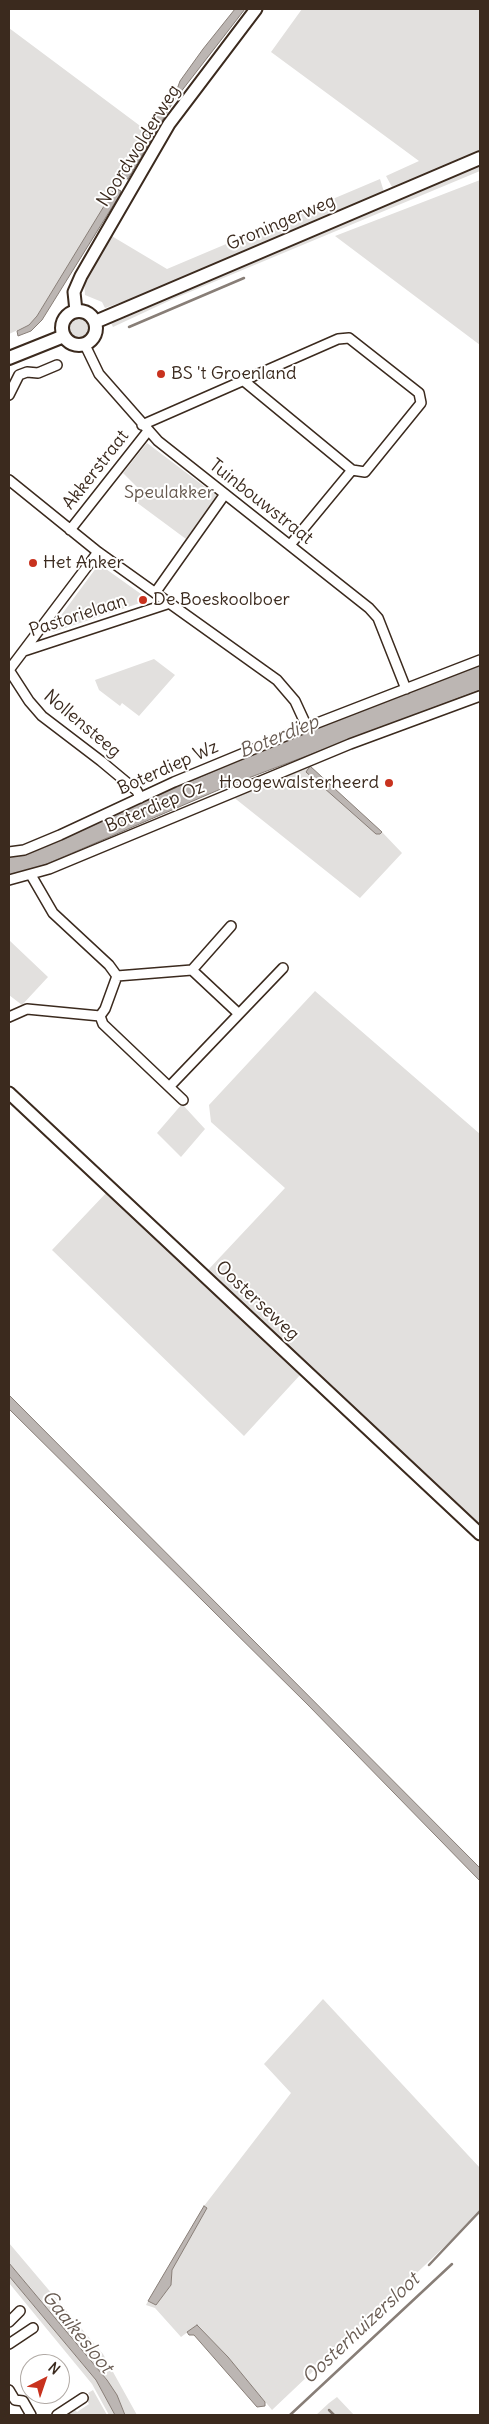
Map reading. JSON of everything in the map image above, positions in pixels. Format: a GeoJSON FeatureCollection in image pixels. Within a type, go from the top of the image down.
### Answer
{"type":"FeatureCollection","features":[{"type":"Feature","properties":{"kind":"main road","name":"Groningerweg"},"geometry":{"type":"LineString","coordinates":[[95,322],[480,158]]}},
{"type":"Feature","properties":{"kind":"main road"},"geometry":{"type":"LineString","coordinates":[[76,311],[88,313],[95,322],[95,335],[85,345],[70,344],[64,336],[62,324],[65,318],[76,311]]}},
{"type":"Feature","properties":{"kind":"main road"},"geometry":{"type":"LineString","coordinates":[[9,358],[64,336]]}},
{"type":"Feature","properties":{"kind":"street","name":"Noordwolderweg"},"geometry":{"type":"LineString","coordinates":[[76,311],[74,292],[81,276],[169,124],[256,9]]}},
{"type":"Feature","properties":{"kind":"street"},"geometry":{"type":"LineString","coordinates":[[145,428],[244,381],[338,339],[349,338],[416,390],[422,398],[419,405],[365,472],[352,470],[244,381]]}},
{"type":"Feature","properties":{"kind":"street","name":"Tuinbouwstraat"},"geometry":{"type":"LineString","coordinates":[[85,345],[99,374],[158,441],[370,608],[378,618],[406,688]]}},
{"type":"Feature","properties":{"kind":"street"},"geometry":{"type":"LineString","coordinates":[[9,395],[20,375],[26,372],[38,373],[57,365]]}},
{"type":"Feature","properties":{"kind":"street","name":"Akkerstraat"},"geometry":{"type":"LineString","coordinates":[[70,530],[145,428]]}},
{"type":"Feature","properties":{"kind":"street"},"geometry":{"type":"LineString","coordinates":[[290,545],[352,470]]}},
{"type":"Feature","properties":{"kind":"street"},"geometry":{"type":"LineString","coordinates":[[9,480],[98,552],[277,680],[295,701],[307,727]]}},
{"type":"Feature","properties":{"kind":"street"},"geometry":{"type":"LineString","coordinates":[[156,593],[225,494]]}},
{"type":"Feature","properties":{"kind":"street","name":"Pastorielaan"},"geometry":{"type":"LineString","coordinates":[[9,670],[98,552]]}},
{"type":"Feature","properties":{"kind":"street","name":"Pastorielaan"},"geometry":{"type":"LineString","coordinates":[[24,651],[170,604]]}},
{"type":"Feature","properties":{"kind":"street","name":"Boterdiep Wz"},"geometry":{"type":"LineString","coordinates":[[9,852],[24,850],[307,727],[480,660]]}},
{"type":"Feature","properties":{"kind":"street","name":"Nollensteeg"},"geometry":{"type":"LineString","coordinates":[[9,670],[29,701],[42,716],[137,791],[140,798]]}},
{"type":"Feature","properties":{"kind":"street","name":"Boterdiep Oz"},"geometry":{"type":"LineString","coordinates":[[9,880],[32,875],[350,744],[480,696]]}},
{"type":"Feature","properties":{"kind":"street"},"geometry":{"type":"LineString","coordinates":[[32,875],[53,913],[109,966],[117,976]]}},
{"type":"Feature","properties":{"kind":"street"},"geometry":{"type":"LineString","coordinates":[[117,976],[192,970],[231,926]]}},
{"type":"Feature","properties":{"kind":"street"},"geometry":{"type":"LineString","coordinates":[[170,1086],[283,968]]}},
{"type":"Feature","properties":{"kind":"street"},"geometry":{"type":"LineString","coordinates":[[192,970],[239,1014]]}},
{"type":"Feature","properties":{"kind":"street"},"geometry":{"type":"LineString","coordinates":[[100,1016],[105,1009],[117,976]]}},
{"type":"Feature","properties":{"kind":"street"},"geometry":{"type":"LineString","coordinates":[[9,1017],[27,1009],[100,1016]]}},
{"type":"Feature","properties":{"kind":"street"},"geometry":{"type":"LineString","coordinates":[[100,1016],[103,1024],[183,1100]]}},
{"type":"Feature","properties":{"kind":"street","name":"Oosterseweg"},"geometry":{"type":"LineString","coordinates":[[9,1093],[480,1534]]}},
{"type":"Feature","properties":{"kind":"street"},"geometry":{"type":"LineString","coordinates":[[9,2322],[20,2311]]}},
{"type":"Feature","properties":{"kind":"street"},"geometry":{"type":"LineString","coordinates":[[9,2344],[33,2328]]}},
{"type":"Feature","properties":{"kind":"street"},"geometry":{"type":"LineString","coordinates":[[9,2390],[15,2400],[23,2401],[31,2415]]}},
{"type":"Feature","properties":{"kind":"street"},"geometry":{"type":"LineString","coordinates":[[57,2415],[83,2398]]}},
{"type":"Feature","properties":{"kind":"green space"},"geometry":{"type":"Polygon","coordinates":[[[302,9],[480,9],[480,153],[392,187],[386,176],[419,161],[271,52],[302,9]]]}},
{"type":"Feature","properties":{"kind":"green space"},"geometry":{"type":"Polygon","coordinates":[[[9,28],[147,131],[115,188],[37,316],[29,325],[9,334],[9,28]]]}},
{"type":"Feature","properties":{"kind":"green space"},"geometry":{"type":"Polygon","coordinates":[[[480,163],[480,171],[173,299],[113,327],[111,323],[140,306],[480,163]]]}},
{"type":"Feature","properties":{"kind":"green space"},"geometry":{"type":"Polygon","coordinates":[[[380,179],[384,192],[148,293],[105,308],[102,302],[85,295],[84,279],[110,235],[167,269],[380,179]]]}},
{"type":"Feature","properties":{"kind":"green space"},"geometry":{"type":"Polygon","coordinates":[[[480,180],[480,345],[335,236],[480,180]]]}},
{"type":"Feature","properties":{"kind":"green space"},"geometry":{"type":"Polygon","coordinates":[[[80,315],[88,319],[92,327],[88,335],[80,339],[72,335],[68,327],[72,319],[80,315]]]}},
{"type":"Feature","properties":{"kind":"green space","name":"Speulakker"},"geometry":{"type":"Polygon","coordinates":[[[147,443],[217,496],[186,539],[132,499],[139,489],[123,473],[147,443]]]}},
{"type":"Feature","properties":{"kind":"green space"},"geometry":{"type":"Polygon","coordinates":[[[99,564],[141,594],[140,603],[53,632],[51,629],[99,564]]]}},
{"type":"Feature","properties":{"kind":"green space"},"geometry":{"type":"Polygon","coordinates":[[[154,659],[175,675],[139,716],[122,703],[120,706],[99,690],[95,680],[154,659]]]}},
{"type":"Feature","properties":{"kind":"green space"},"geometry":{"type":"Polygon","coordinates":[[[305,766],[380,834],[382,832],[402,853],[360,898],[232,796],[305,766]]]}},
{"type":"Feature","properties":{"kind":"green space"},"geometry":{"type":"Polygon","coordinates":[[[9,940],[48,977],[22,1005],[9,995],[9,940]]]}},
{"type":"Feature","properties":{"kind":"green space"},"geometry":{"type":"Polygon","coordinates":[[[315,991],[480,1134],[480,1527],[208,1270],[285,1188],[211,1122],[209,1105],[315,991]]]}},
{"type":"Feature","properties":{"kind":"green space"},"geometry":{"type":"Polygon","coordinates":[[[182,1104],[205,1129],[181,1157],[157,1133],[182,1104]]]}},
{"type":"Feature","properties":{"kind":"green space"},"geometry":{"type":"Polygon","coordinates":[[[107,1192],[301,1374],[244,1436],[52,1250],[107,1192]]]}},
{"type":"Feature","properties":{"kind":"green space"},"geometry":{"type":"Polygon","coordinates":[[[323,1999],[480,2168],[480,2213],[272,2410],[228,2357],[197,2325],[181,2337],[155,2308],[146,2305],[148,2301],[156,2305],[171,2285],[172,2270],[207,2208],[204,2206],[291,2093],[264,2064],[323,1999]]]}},
{"type":"Feature","properties":{"kind":"green space"},"geometry":{"type":"Polygon","coordinates":[[[9,2243],[103,2354],[137,2415],[125,2415],[117,2395],[107,2380],[9,2263],[9,2243]]]}},
{"type":"Feature","properties":{"kind":"green space"},"geometry":{"type":"Polygon","coordinates":[[[9,2276],[96,2380],[115,2415],[109,2415],[92,2384],[70,2357],[70,2354],[67,2354],[9,2283],[9,2276]]]}},
{"type":"Feature","properties":{"kind":"green space"},"geometry":{"type":"Polygon","coordinates":[[[93,2390],[107,2415],[62,2415],[73,2407],[77,2412],[89,2404],[86,2399],[90,2396],[88,2393],[93,2390]]]}},
{"type":"Feature","properties":{"kind":"green space"},"geometry":{"type":"Polygon","coordinates":[[[337,2397],[354,2415],[316,2415],[329,2403],[337,2397]]]}},
{"type":"Feature","properties":{"kind":"shaded area"},"geometry":{"type":"Polygon","coordinates":[[[235,9],[245,9],[173,102],[128,179],[122,179],[121,176],[134,152],[171,94],[176,92],[180,81],[235,9]]]}},
{"type":"Feature","properties":{"kind":"shaded area"},"geometry":{"type":"Polygon","coordinates":[[[115,188],[121,191],[119,196],[42,320],[31,331],[18,336],[17,331],[29,325],[37,316],[115,188]]]}},
{"type":"Feature","properties":{"kind":"shaded area"},"geometry":{"type":"Polygon","coordinates":[[[480,664],[480,690],[230,785],[42,866],[9,876],[9,855],[102,820],[285,740],[480,664]]]}},
{"type":"Feature","properties":{"kind":"shaded area"},"geometry":{"type":"Polygon","coordinates":[[[310,766],[382,832],[376,834],[306,772],[310,766]]]}},
{"type":"Feature","properties":{"kind":"shaded area"},"geometry":{"type":"Polygon","coordinates":[[[9,1395],[480,1868],[480,1881],[308,1705],[9,1409],[9,1395]]]}},
{"type":"Feature","properties":{"kind":"shaded area"},"geometry":{"type":"Polygon","coordinates":[[[204,2206],[207,2208],[172,2270],[171,2285],[156,2305],[148,2301],[204,2206]]]}},
{"type":"Feature","properties":{"kind":"shaded area"},"geometry":{"type":"Polygon","coordinates":[[[9,2263],[107,2380],[117,2395],[125,2415],[115,2415],[96,2380],[9,2276],[9,2263]]]}},
{"type":"Feature","properties":{"kind":"shaded area"},"geometry":{"type":"Polygon","coordinates":[[[197,2325],[228,2357],[265,2402],[265,2406],[257,2407],[194,2335],[189,2335],[187,2332],[197,2325]]]}},
{"type":"Feature","properties":{"kind":"waterway"},"geometry":{"type":"LineString","coordinates":[[129,327],[244,278]]}},
{"type":"Feature","properties":{"kind":"waterway","name":"Oosterhuizersloot"},"geometry":{"type":"LineString","coordinates":[[429,2265],[480,2211]]}},
{"type":"Feature","properties":{"kind":"waterway","name":"Oosterhuizersloot"},"geometry":{"type":"LineString","coordinates":[[290,2415],[452,2264]]}},
{"type":"Feature","properties":{"kind":"waterway"},"geometry":{"type":"LineString","coordinates":[[329,2410],[334,2415]]}},
{"type":"Feature","properties":{"kind":"place","name":"BS 't Groenland"},"geometry":{"type":"Point","coordinates":[161,374]}},
{"type":"Feature","properties":{"kind":"place","name":"Het Anker"},"geometry":{"type":"Point","coordinates":[33,563]}},
{"type":"Feature","properties":{"kind":"place","name":"De Boeskoolboer"},"geometry":{"type":"Point","coordinates":[143,600]}},
{"type":"Feature","properties":{"kind":"place","name":"Hoogewalsterheerd"},"geometry":{"type":"Point","coordinates":[389,783]}},
{"type":"Feature","properties":{"kind":"water label","name":"Boterdiep"},"geometry":{"type":"Point","coordinates":[279,737]}},
{"type":"Feature","properties":{"kind":"water label","name":"Gaaikesloot"},"geometry":{"type":"Point","coordinates":[77,2332]}}]}
